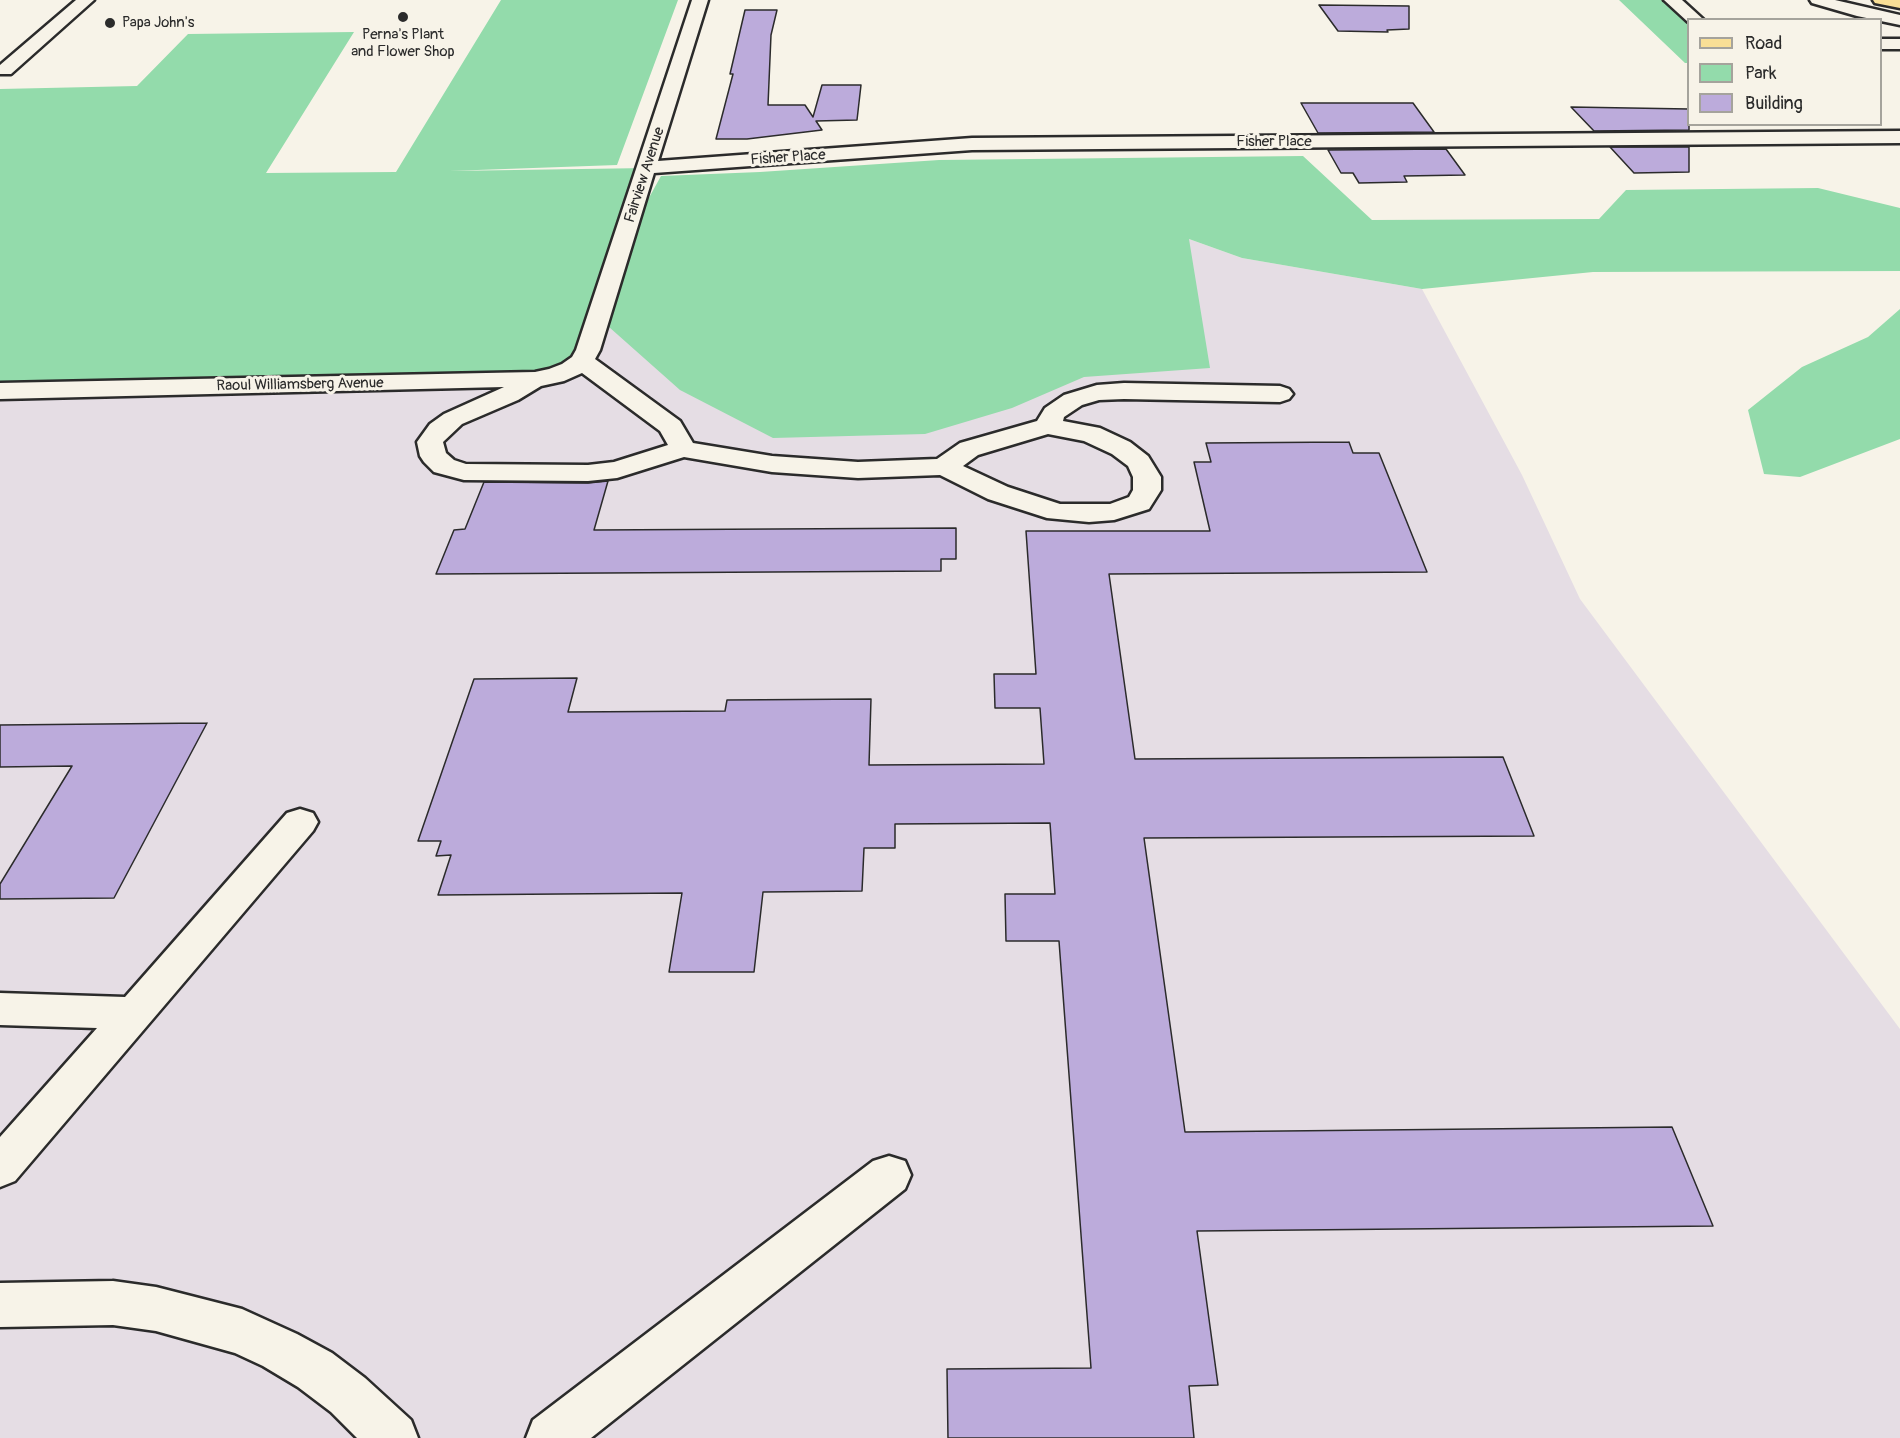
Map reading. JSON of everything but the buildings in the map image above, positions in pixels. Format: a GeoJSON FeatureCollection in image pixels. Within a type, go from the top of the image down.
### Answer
{"type":"FeatureCollection","features":[{"type":"Feature","properties":{"kind":"main road"},"geometry":{"type":"LineString","coordinates":[[1881,0],[1900,3]]}},
{"type":"Feature","properties":{"kind":"street"},"geometry":{"type":"LineString","coordinates":[[5,70],[86,0]]}},
{"type":"Feature","properties":{"kind":"street","name":"Fairview Avenue"},"geometry":{"type":"LineString","coordinates":[[585,355],[648,168],[700,0]]}},
{"type":"Feature","properties":{"kind":"street"},"geometry":{"type":"LineString","coordinates":[[1672,0],[1694,18]]}},
{"type":"Feature","properties":{"kind":"street"},"geometry":{"type":"LineString","coordinates":[[1818,0],[1863,13],[1900,20]]}},
{"type":"Feature","properties":{"kind":"street"},"geometry":{"type":"LineString","coordinates":[[1882,44],[1900,44]]}},
{"type":"Feature","properties":{"kind":"street","name":"Fisher Place"},"geometry":{"type":"LineString","coordinates":[[648,168],[972,144],[1900,137]]}},
{"type":"Feature","properties":{"kind":"street"},"geometry":{"type":"LineString","coordinates":[[585,355],[671,427],[683,449]]}},
{"type":"Feature","properties":{"kind":"street","name":"Raoul Williamsberg Avenue"},"geometry":{"type":"LineString","coordinates":[[0,391],[535,379],[564,373],[585,355]]}},
{"type":"Feature","properties":{"kind":"street"},"geometry":{"type":"LineString","coordinates":[[535,379],[509,395],[453,419],[439,430],[430,442],[433,456],[444,466],[464,472],[588,473],[617,470],[683,449],[772,464],[858,470],[944,467],[998,494],[1057,512],[1089,514],[1114,512],[1138,503],[1147,490],[1147,477],[1139,462],[1120,448],[1091,434],[1047,426],[969,449],[944,467]]}},
{"type":"Feature","properties":{"kind":"street"},"geometry":{"type":"LineString","coordinates":[[1047,426],[1054,413],[1064,406],[1074,400],[1097,393],[1124,391],[1280,394]]}},
{"type":"Feature","properties":{"kind":"street"},"geometry":{"type":"LineString","coordinates":[[0,1168],[300,822]]}},
{"type":"Feature","properties":{"kind":"street"},"geometry":{"type":"LineString","coordinates":[[0,1009],[134,1013]]}},
{"type":"Feature","properties":{"kind":"street"},"geometry":{"type":"LineString","coordinates":[[551,1438],[889,1175]]}},
{"type":"Feature","properties":{"kind":"street"},"geometry":{"type":"LineString","coordinates":[[0,1305],[113,1303],[156,1309],[205,1320],[242,1332],[315,1370],[348,1395],[393,1438]]}},
{"type":"Feature","properties":{"kind":"shaded area"},"geometry":{"type":"Polygon","coordinates":[[[1161,229],[1242,258],[1422,289],[1522,475],[1580,599],[1900,1029],[1900,1438],[0,1438],[0,396],[600,319],[1161,229]]]}},
{"type":"Feature","properties":{"kind":"green space"},"geometry":{"type":"Polygon","coordinates":[[[501,0],[678,0],[617,165],[449,171],[648,168],[625,241],[661,176],[939,160],[1303,156],[1372,220],[1599,219],[1626,190],[1818,188],[1900,208],[1900,271],[1593,272],[1422,289],[1242,258],[1189,239],[1210,368],[1084,377],[1012,408],[925,434],[773,438],[680,390],[600,319],[564,373],[0,396],[0,89],[137,86],[188,34],[354,32],[266,173],[396,172],[501,0]]]}},
{"type":"Feature","properties":{"kind":"green space"},"geometry":{"type":"Polygon","coordinates":[[[1619,0],[1667,0],[1687,19],[1687,63],[1619,0]]]}},
{"type":"Feature","properties":{"kind":"green space"},"geometry":{"type":"Polygon","coordinates":[[[1900,309],[1900,439],[1800,477],[1764,474],[1748,410],[1802,367],[1868,337],[1900,309]]]}},
{"type":"Feature","properties":{"kind":"place","name":"Perna's Plant and Flower Shop"},"geometry":{"type":"Point","coordinates":[403,17]}},
{"type":"Feature","properties":{"kind":"place","name":"Papa John's"},"geometry":{"type":"Point","coordinates":[110,23]}}]}
